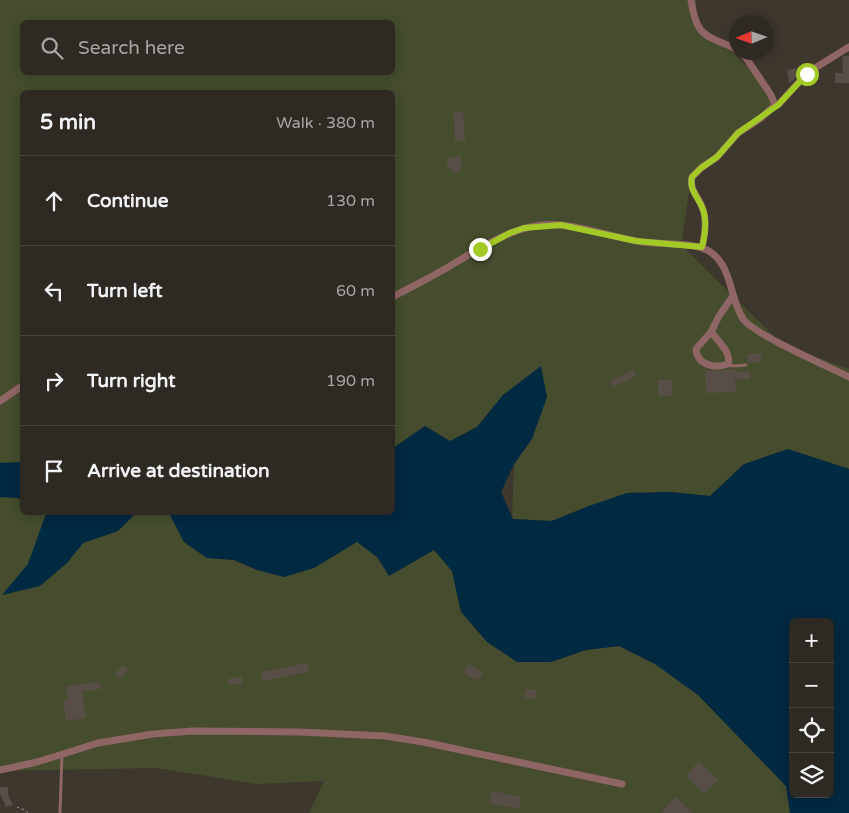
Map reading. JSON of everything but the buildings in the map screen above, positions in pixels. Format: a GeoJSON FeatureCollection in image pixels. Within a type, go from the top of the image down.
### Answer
{"type":"FeatureCollection","features":[{"type":"Feature","properties":{"kind":"street"},"geometry":{"type":"LineString","coordinates":[[691,0],[696,21],[702,33],[729,46]]}},
{"type":"Feature","properties":{"kind":"street"},"geometry":{"type":"LineString","coordinates":[[702,247],[704,231],[703,211],[691,186],[692,177],[717,157],[738,133],[761,118],[775,105],[778,105],[807,74],[849,47]]}},
{"type":"Feature","properties":{"kind":"street"},"geometry":{"type":"LineString","coordinates":[[749,60],[771,95],[775,105]]}},
{"type":"Feature","properties":{"kind":"street"},"geometry":{"type":"LineString","coordinates":[[395,295],[510,233],[524,228],[561,225],[636,241],[702,247],[716,256],[722,264],[738,311],[745,321],[756,330],[849,377]]}},
{"type":"Feature","properties":{"kind":"street"},"geometry":{"type":"LineString","coordinates":[[712,332],[727,353],[729,360],[728,364],[721,367],[706,364],[696,354],[696,349],[712,332],[719,316],[733,296]]}},
{"type":"Feature","properties":{"kind":"street"},"geometry":{"type":"LineString","coordinates":[[0,401],[20,387]]}},
{"type":"Feature","properties":{"kind":"street"},"geometry":{"type":"LineString","coordinates":[[0,770],[30,764],[113,740],[173,732],[251,731],[385,736],[423,742],[622,784]]}},
{"type":"Feature","properties":{"kind":"lane"},"geometry":{"type":"LineString","coordinates":[[728,364],[734,366],[746,365]]}},
{"type":"Feature","properties":{"kind":"lane"},"geometry":{"type":"LineString","coordinates":[[60,813],[62,754]]}},
{"type":"Feature","properties":{"kind":"path"},"geometry":{"type":"LineString","coordinates":[[17,807],[26,810],[28,813]]}},
{"type":"Feature","properties":{"kind":"green space"},"geometry":{"type":"Polygon","coordinates":[[[0,0],[696,0],[696,21],[729,49],[729,60],[740,60],[763,82],[775,105],[727,143],[691,181],[681,245],[783,345],[849,369],[849,469],[835,464],[744,464],[710,496],[671,492],[627,493],[551,521],[512,519],[514,464],[532,439],[503,395],[477,427],[450,442],[425,426],[395,447],[395,90],[20,90],[20,462],[0,463],[0,0]]]}},
{"type":"Feature","properties":{"kind":"green space"},"geometry":{"type":"Polygon","coordinates":[[[0,497],[20,500],[20,515],[46,515],[28,564],[3,594],[67,563],[83,543],[118,531],[134,515],[170,515],[184,542],[207,558],[234,560],[257,570],[314,568],[357,541],[377,557],[434,550],[452,571],[461,612],[551,662],[586,650],[619,646],[655,664],[698,695],[786,786],[790,813],[309,813],[324,781],[256,784],[157,768],[0,771],[0,497]]]}},
{"type":"Feature","properties":{"kind":"water"},"geometry":{"type":"Polygon","coordinates":[[[541,366],[547,397],[532,439],[514,464],[501,492],[513,519],[552,521],[627,493],[671,492],[710,496],[744,464],[788,449],[849,469],[849,813],[790,813],[786,786],[698,695],[655,664],[619,646],[586,650],[551,662],[517,662],[487,642],[461,612],[452,571],[434,550],[389,576],[377,557],[357,542],[314,568],[284,577],[257,570],[234,560],[207,558],[184,542],[170,515],[395,515],[395,447],[425,426],[450,441],[477,427],[503,395],[541,366]]]}},
{"type":"Feature","properties":{"kind":"water"},"geometry":{"type":"Polygon","coordinates":[[[20,462],[20,500],[0,497],[0,463],[20,462]]]}},
{"type":"Feature","properties":{"kind":"water"},"geometry":{"type":"Polygon","coordinates":[[[46,515],[134,515],[118,531],[83,543],[67,563],[40,586],[2,595],[28,564],[46,515]]]}},
{"type":"Feature","properties":{"kind":"route"},"geometry":{"type":"LineString","coordinates":[[480,249],[510,233],[524,228],[561,225],[636,241],[702,247],[704,238],[703,211],[691,186],[692,177],[717,157],[745,127],[761,118],[774,108],[775,105],[778,105],[807,74]]}}]}
